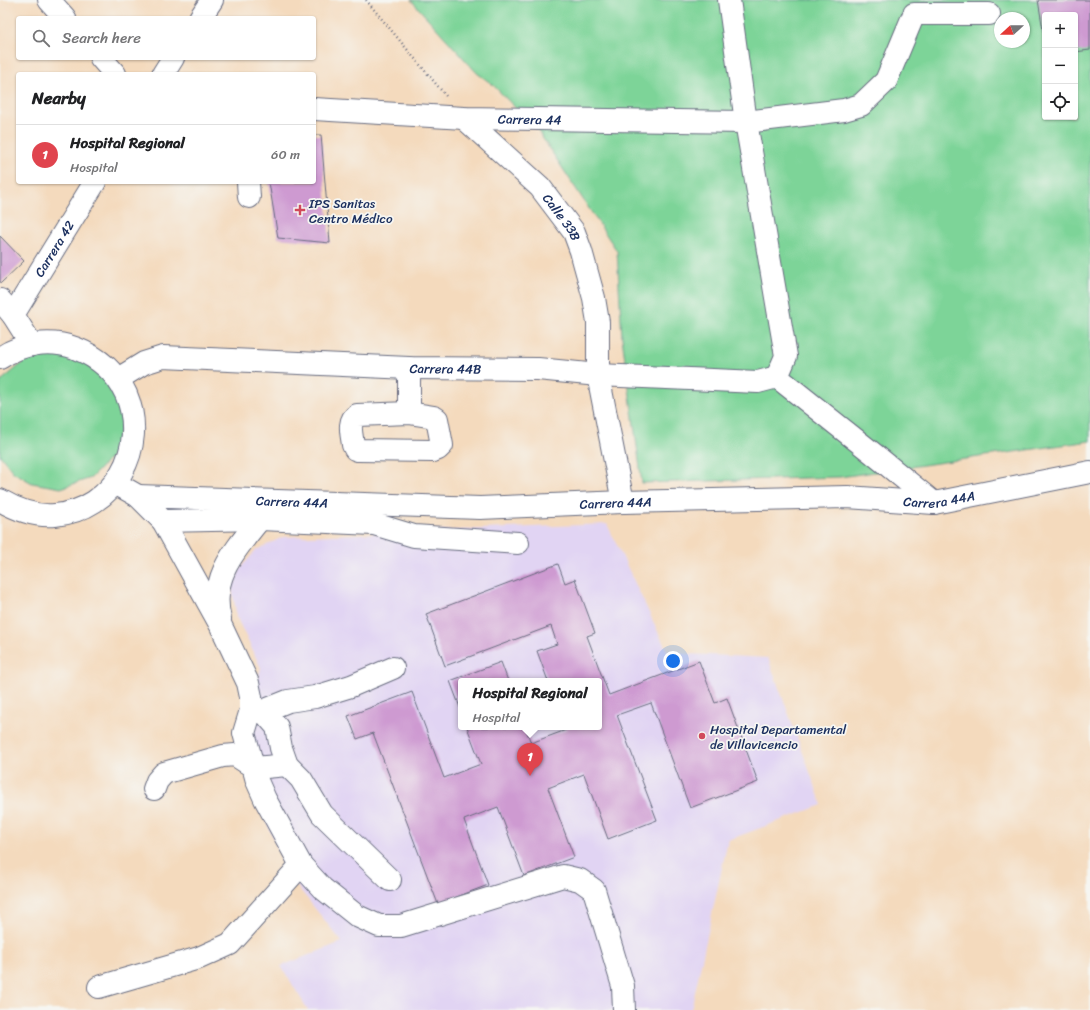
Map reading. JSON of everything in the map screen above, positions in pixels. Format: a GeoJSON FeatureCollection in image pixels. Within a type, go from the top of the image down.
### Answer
{"type":"FeatureCollection","features":[{"type":"Feature","properties":{"kind":"street"},"geometry":{"type":"LineString","coordinates":[[49,0],[63,16]]}},
{"type":"Feature","properties":{"kind":"street"},"geometry":{"type":"LineString","coordinates":[[201,16],[212,0]]}},
{"type":"Feature","properties":{"kind":"street"},"geometry":{"type":"LineString","coordinates":[[729,0],[746,122],[786,356],[777,377],[934,503]]}},
{"type":"Feature","properties":{"kind":"street"},"geometry":{"type":"LineString","coordinates":[[914,7],[989,14]]}},
{"type":"Feature","properties":{"kind":"street","name":"Carrera 44"},"geometry":{"type":"LineString","coordinates":[[316,109],[464,118],[746,122],[844,110],[861,105],[886,81],[914,7]]}},
{"type":"Feature","properties":{"kind":"street"},"geometry":{"type":"LineString","coordinates":[[102,60],[113,72]]}},
{"type":"Feature","properties":{"kind":"street"},"geometry":{"type":"LineString","coordinates":[[164,72],[173,60]]}},
{"type":"Feature","properties":{"kind":"street","name":"Calle 33B"},"geometry":{"type":"LineString","coordinates":[[464,118],[540,187],[574,232],[594,298],[598,322],[598,375],[623,502]]}},
{"type":"Feature","properties":{"kind":"street","name":"Carrera 42"},"geometry":{"type":"LineString","coordinates":[[7,307],[94,184]]}},
{"type":"Feature","properties":{"kind":"street"},"geometry":{"type":"LineString","coordinates":[[7,307],[32,345]]}},
{"type":"Feature","properties":{"kind":"street"},"geometry":{"type":"LineString","coordinates":[[0,358],[19,348],[45,343],[58,344],[84,351],[107,367],[118,379],[129,402],[134,430],[129,458],[123,471],[106,493],[94,502],[68,513],[40,515],[26,512],[0,500]]}},
{"type":"Feature","properties":{"kind":"street","name":"Carrera 44B"},"geometry":{"type":"LineString","coordinates":[[118,379],[144,363],[163,357],[409,368],[538,368],[598,375],[758,382],[777,377]]}},
{"type":"Feature","properties":{"kind":"street"},"geometry":{"type":"LineString","coordinates":[[409,368],[410,413]]}},
{"type":"Feature","properties":{"kind":"street","name":"Carrera 44A"},"geometry":{"type":"LineString","coordinates":[[138,496],[480,508],[623,502],[847,497],[934,503],[1090,472]]}},
{"type":"Feature","properties":{"kind":"street"},"geometry":{"type":"LineString","coordinates":[[115,483],[138,496],[163,521],[221,626],[248,684],[251,697],[257,711],[277,727],[281,748],[287,765],[301,779],[322,814],[390,880]]}},
{"type":"Feature","properties":{"kind":"street"},"geometry":{"type":"LineString","coordinates":[[163,521],[260,519],[374,524],[414,536],[518,543]]}},
{"type":"Feature","properties":{"kind":"street"},"geometry":{"type":"LineString","coordinates":[[221,626],[218,590],[221,577],[232,554],[260,519]]}},
{"type":"Feature","properties":{"kind":"street"},"geometry":{"type":"LineString","coordinates":[[393,668],[351,686],[315,697],[288,701],[257,711],[244,733],[257,781],[265,799],[302,865],[322,888],[357,916],[380,926],[401,926],[563,876],[580,880],[594,890],[623,986],[624,1010]]}},
{"type":"Feature","properties":{"kind":"street"},"geometry":{"type":"LineString","coordinates":[[154,790],[157,781],[164,773],[223,756],[235,755],[254,768],[287,765]]}},
{"type":"Feature","properties":{"kind":"street"},"geometry":{"type":"LineString","coordinates":[[99,987],[199,958],[230,944],[302,865]]}},
{"type":"Feature","properties":{"kind":"path"},"geometry":{"type":"LineString","coordinates":[[366,0],[464,118]]}},
{"type":"Feature","properties":{"kind":"shaded area"},"geometry":{"type":"Polygon","coordinates":[[[607,524],[668,653],[768,658],[822,805],[728,840],[691,1010],[308,1010],[281,966],[342,942],[289,876],[236,748],[261,668],[237,618],[232,589],[240,569],[256,550],[283,537],[607,524]]]}},
{"type":"Feature","properties":{"kind":"green space"},"geometry":{"type":"Polygon","coordinates":[[[411,0],[1090,0],[1090,441],[840,477],[642,483],[622,338],[617,251],[538,131],[492,84],[477,73],[411,0]]]}},
{"type":"Feature","properties":{"kind":"green space"},"geometry":{"type":"Polygon","coordinates":[[[47,354],[79,358],[100,371],[114,388],[122,421],[113,455],[91,478],[61,488],[32,483],[13,472],[0,455],[0,384],[2,380],[25,361],[47,354]]]}},
{"type":"Feature","properties":{"kind":"building"},"geometry":{"type":"Polygon","coordinates":[[[1038,0],[1090,0],[1090,50],[1078,52],[1078,12],[1042,12],[1042,24],[1038,0]]]}},
{"type":"Feature","properties":{"kind":"building","name":"IPS Sanitas Centro Médico"},"geometry":{"type":"Polygon","coordinates":[[[316,135],[321,135],[330,243],[278,238],[269,184],[316,184],[316,135]]]}},
{"type":"Feature","properties":{"kind":"building"},"geometry":{"type":"Polygon","coordinates":[[[0,236],[24,261],[1,283],[0,281],[0,236]]]}},
{"type":"Feature","properties":{"kind":"building","name":"Hospital Departamental de Villavicencio"},"geometry":{"type":"Polygon","coordinates":[[[558,564],[565,583],[575,579],[595,633],[587,636],[609,695],[699,661],[715,703],[727,698],[758,782],[690,808],[651,703],[617,715],[657,820],[608,839],[584,774],[548,788],[574,857],[524,876],[498,807],[464,820],[488,885],[438,904],[373,733],[357,739],[348,716],[412,692],[444,778],[481,764],[468,730],[526,730],[531,743],[566,730],[602,730],[602,678],[547,678],[537,651],[557,644],[551,626],[445,666],[426,614],[558,564]]]}},
{"type":"Feature","properties":{"kind":"building"},"geometry":{"type":"Polygon","coordinates":[[[501,662],[507,678],[458,678],[501,662]]]}},
{"type":"Feature","properties":{"kind":"building"},"geometry":{"type":"Polygon","coordinates":[[[458,678],[458,702],[450,681],[458,678]]]}},
{"type":"Feature","properties":{"kind":"place","name":"IPS Sanitas Centro Médico"},"geometry":{"type":"Point","coordinates":[300,210]}},
{"type":"Feature","properties":{"kind":"place","name":"Hospital Departamental de Villavicencio"},"geometry":{"type":"Point","coordinates":[702,736]}},
{"type":"Feature","properties":{"kind":"place","name":"Hospital Regional"},"geometry":{"type":"Point","coordinates":[530,776]}}]}
